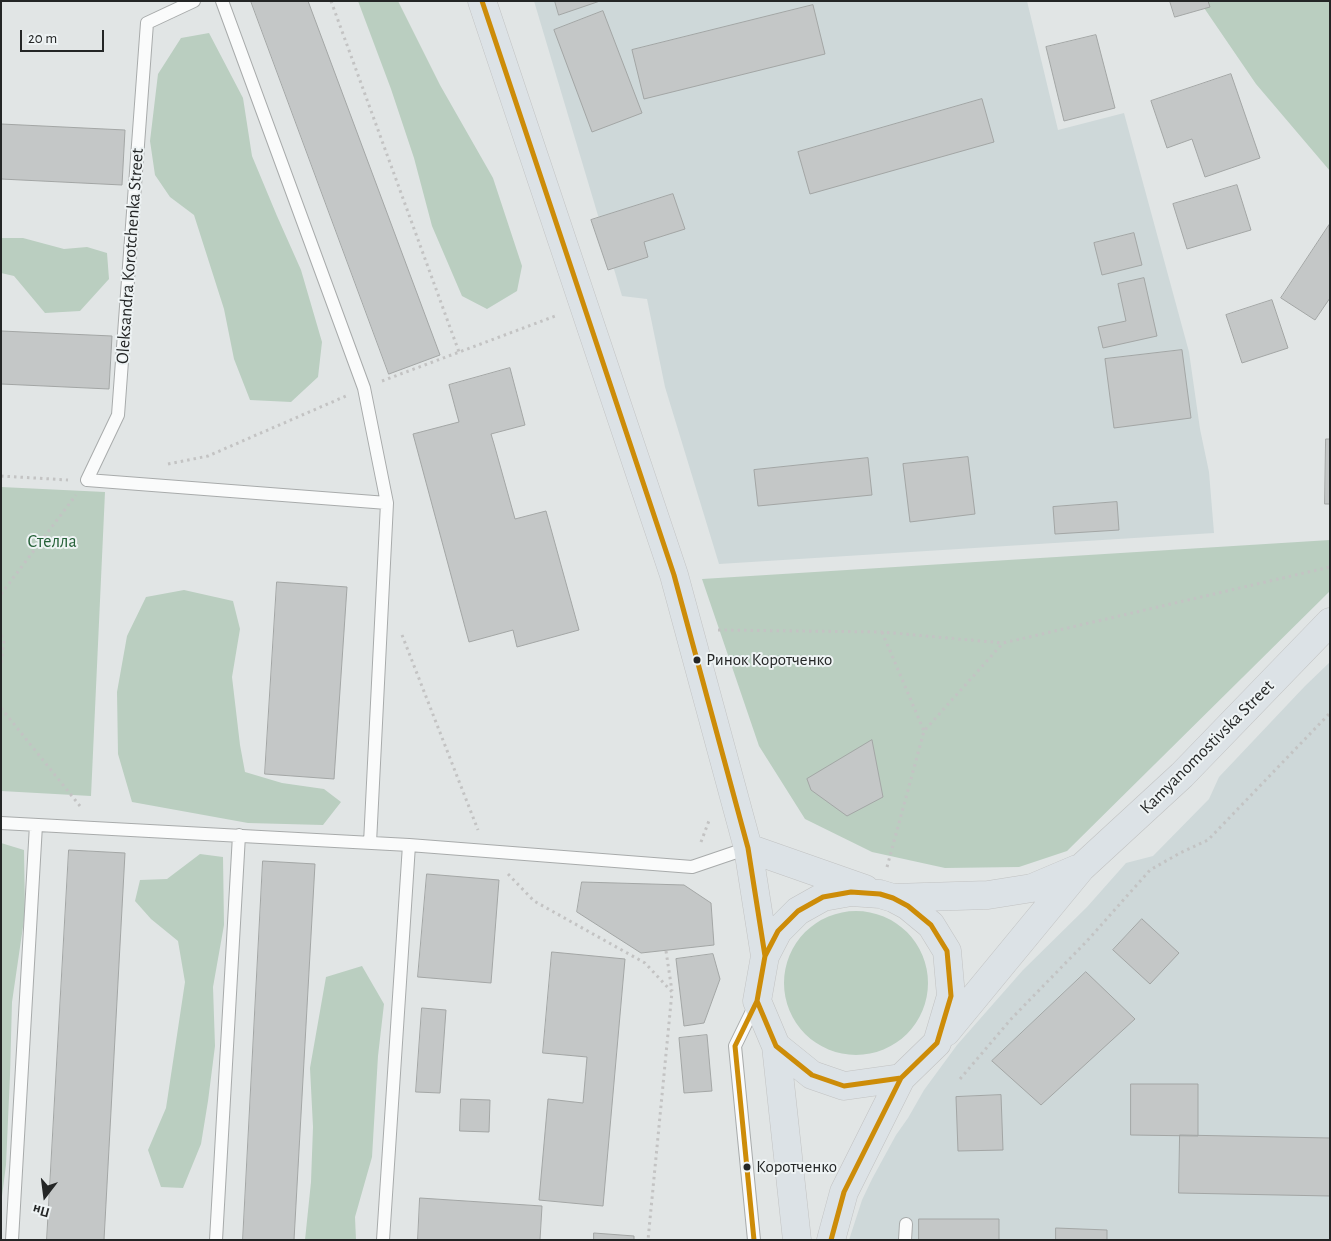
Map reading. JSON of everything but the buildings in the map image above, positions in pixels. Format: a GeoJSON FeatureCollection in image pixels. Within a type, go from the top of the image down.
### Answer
{"type":"FeatureCollection","features":[{"type":"Feature","properties":{"kind":"main road"},"geometry":{"type":"LineString","coordinates":[[482,1],[674,575],[748,848],[765,956],[757,1001],[776,1046],[798,1240]]}},
{"type":"Feature","properties":{"kind":"main road","name":"Kamyanomostivska Street"},"geometry":{"type":"LineString","coordinates":[[830,1240],[844,1192],[901,1078],[937,1043],[1081,868],[1182,774],[1330,622]]}},
{"type":"Feature","properties":{"kind":"main road"},"geometry":{"type":"LineString","coordinates":[[748,848],[886,896],[908,906],[931,925],[947,951],[951,996],[937,1043]]}},
{"type":"Feature","properties":{"kind":"main road","name":"Kamyanomostivska Street"},"geometry":{"type":"LineString","coordinates":[[765,956],[778,931],[798,911],[823,897],[851,892],[886,896],[988,895],[1032,888],[1081,868]]}},
{"type":"Feature","properties":{"kind":"main road"},"geometry":{"type":"LineString","coordinates":[[776,1046],[812,1075],[844,1086],[901,1078]]}},
{"type":"Feature","properties":{"kind":"lane","name":"Oleksandra Korotchenka Street"},"geometry":{"type":"LineString","coordinates":[[87,480],[118,415],[147,23],[194,1]]}},
{"type":"Feature","properties":{"kind":"lane"},"geometry":{"type":"LineString","coordinates":[[222,1],[364,388],[387,503],[370,842]]}},
{"type":"Feature","properties":{"kind":"lane"},"geometry":{"type":"LineString","coordinates":[[87,480],[387,503]]}},
{"type":"Feature","properties":{"kind":"lane"},"geometry":{"type":"LineString","coordinates":[[1,823],[370,842],[692,867],[748,848]]}},
{"type":"Feature","properties":{"kind":"lane"},"geometry":{"type":"LineString","coordinates":[[12,1240],[36,825]]}},
{"type":"Feature","properties":{"kind":"lane"},"geometry":{"type":"LineString","coordinates":[[216,1240],[239,835]]}},
{"type":"Feature","properties":{"kind":"lane"},"geometry":{"type":"LineString","coordinates":[[383,1240],[409,845]]}},
{"type":"Feature","properties":{"kind":"lane"},"geometry":{"type":"LineString","coordinates":[[754,1240],[735,1046],[757,1001]]}},
{"type":"Feature","properties":{"kind":"lane"},"geometry":{"type":"LineString","coordinates":[[905,1240],[906,1224]]}},
{"type":"Feature","properties":{"kind":"path"},"geometry":{"type":"LineString","coordinates":[[331,1],[460,352]]}},
{"type":"Feature","properties":{"kind":"path"},"geometry":{"type":"LineString","coordinates":[[161,465],[208,456],[364,388],[585,305]]}},
{"type":"Feature","properties":{"kind":"path"},"geometry":{"type":"LineString","coordinates":[[1,476],[87,480]]}},
{"type":"Feature","properties":{"kind":"path"},"geometry":{"type":"LineString","coordinates":[[1,594],[87,480]]}},
{"type":"Feature","properties":{"kind":"path"},"geometry":{"type":"LineString","coordinates":[[690,630],[882,632],[1003,644],[1330,567]]}},
{"type":"Feature","properties":{"kind":"path"},"geometry":{"type":"LineString","coordinates":[[882,632],[924,731]]}},
{"type":"Feature","properties":{"kind":"path"},"geometry":{"type":"LineString","coordinates":[[402,634],[486,851],[534,901],[645,963],[672,992]]}},
{"type":"Feature","properties":{"kind":"path"},"geometry":{"type":"LineString","coordinates":[[1,635],[4,642],[1,663]]}},
{"type":"Feature","properties":{"kind":"path"},"geometry":{"type":"LineString","coordinates":[[886,896],[924,731],[1003,644]]}},
{"type":"Feature","properties":{"kind":"path"},"geometry":{"type":"LineString","coordinates":[[1,708],[98,828]]}},
{"type":"Feature","properties":{"kind":"path"},"geometry":{"type":"LineString","coordinates":[[960,1079],[1012,1018],[1087,942],[1150,870],[1208,840],[1330,713]]}},
{"type":"Feature","properties":{"kind":"path"},"geometry":{"type":"LineString","coordinates":[[692,867],[711,814]]}},
{"type":"Feature","properties":{"kind":"path"},"geometry":{"type":"LineString","coordinates":[[648,1240],[672,992],[666,951]]}},
{"type":"Feature","properties":{"kind":"shaded area"},"geometry":{"type":"Polygon","coordinates":[[[534,1],[1027,1],[1058,130],[1124,113],[1189,352],[1200,429],[1209,472],[1214,533],[719,564],[665,387],[647,299],[622,296],[534,1]]]}},
{"type":"Feature","properties":{"kind":"shaded area"},"geometry":{"type":"Polygon","coordinates":[[[1330,662],[1330,1240],[849,1240],[862,1200],[896,1135],[924,1090],[957,1045],[1023,970],[1087,907],[1126,863],[1153,856],[1209,799],[1219,777],[1330,662]]]}},
{"type":"Feature","properties":{"kind":"green space"},"geometry":{"type":"Polygon","coordinates":[[[358,1],[398,1],[440,85],[493,178],[522,266],[517,291],[487,309],[462,296],[432,226],[414,158],[391,89],[358,1]]]}},
{"type":"Feature","properties":{"kind":"green space"},"geometry":{"type":"Polygon","coordinates":[[[1197,1],[1330,1],[1330,171],[1256,84],[1200,2],[1197,1]]]}},
{"type":"Feature","properties":{"kind":"green space"},"geometry":{"type":"Polygon","coordinates":[[[209,33],[243,98],[252,156],[301,270],[322,342],[318,377],[291,402],[250,400],[234,359],[224,309],[194,215],[170,197],[155,175],[150,141],[158,74],[181,38],[209,33]]]}},
{"type":"Feature","properties":{"kind":"green space"},"geometry":{"type":"Polygon","coordinates":[[[1,238],[23,238],[64,249],[87,247],[107,253],[109,279],[80,311],[45,313],[14,276],[1,273],[1,238]]]}},
{"type":"Feature","properties":{"kind":"green space","name":"Стелла"},"geometry":{"type":"Polygon","coordinates":[[[1,487],[105,492],[91,796],[1,791],[1,487]]]}},
{"type":"Feature","properties":{"kind":"green space"},"geometry":{"type":"Polygon","coordinates":[[[1330,540],[1330,591],[1067,851],[1019,867],[945,868],[872,852],[805,819],[759,746],[702,579],[1330,540]]]}},
{"type":"Feature","properties":{"kind":"green space"},"geometry":{"type":"Polygon","coordinates":[[[184,590],[233,601],[240,629],[232,677],[245,772],[282,783],[324,789],[341,802],[323,825],[248,823],[132,802],[118,754],[117,692],[127,636],[146,597],[184,590]]]}},
{"type":"Feature","properties":{"kind":"green space"},"geometry":{"type":"Polygon","coordinates":[[[1,843],[24,850],[25,913],[12,1002],[6,1165],[1,1204],[1,843]]]}},
{"type":"Feature","properties":{"kind":"green space"},"geometry":{"type":"Polygon","coordinates":[[[200,854],[223,857],[224,925],[213,987],[215,1046],[201,1144],[183,1188],[161,1187],[148,1150],[166,1108],[185,982],[178,941],[151,919],[135,901],[140,880],[167,879],[200,854]]]}},
{"type":"Feature","properties":{"kind":"green space"},"geometry":{"type":"Polygon","coordinates":[[[856,911],[884,916],[907,932],[923,955],[928,983],[923,1011],[907,1034],[884,1050],[856,1055],[828,1050],[805,1034],[789,1011],[784,983],[789,955],[805,932],[828,916],[856,911]]]}},
{"type":"Feature","properties":{"kind":"green space"},"geometry":{"type":"Polygon","coordinates":[[[362,966],[384,1004],[378,1056],[372,1157],[355,1217],[356,1240],[305,1240],[311,1182],[313,1127],[310,1068],[326,977],[362,966]]]}},
{"type":"Feature","properties":{"kind":"transit line"},"geometry":{"type":"LineString","coordinates":[[482,1],[674,575],[748,848],[765,956]]}},
{"type":"Feature","properties":{"kind":"transit line"},"geometry":{"type":"LineString","coordinates":[[851,892],[880,894],[893,898],[908,906],[931,925],[947,951],[951,996],[937,1043],[901,1078],[844,1086],[812,1075],[776,1046],[757,1001],[765,956],[778,931],[798,911],[823,897],[851,892]]}},
{"type":"Feature","properties":{"kind":"transit line"},"geometry":{"type":"LineString","coordinates":[[754,1240],[735,1046],[757,1001]]}},
{"type":"Feature","properties":{"kind":"transit line"},"geometry":{"type":"LineString","coordinates":[[831,1240],[844,1192],[901,1078]]}},
{"type":"Feature","properties":{"kind":"place","name":"Ринок Коротченко"},"geometry":{"type":"Point","coordinates":[697,660]}},
{"type":"Feature","properties":{"kind":"place","name":"Коротченко"},"geometry":{"type":"Point","coordinates":[747,1167]}}]}
